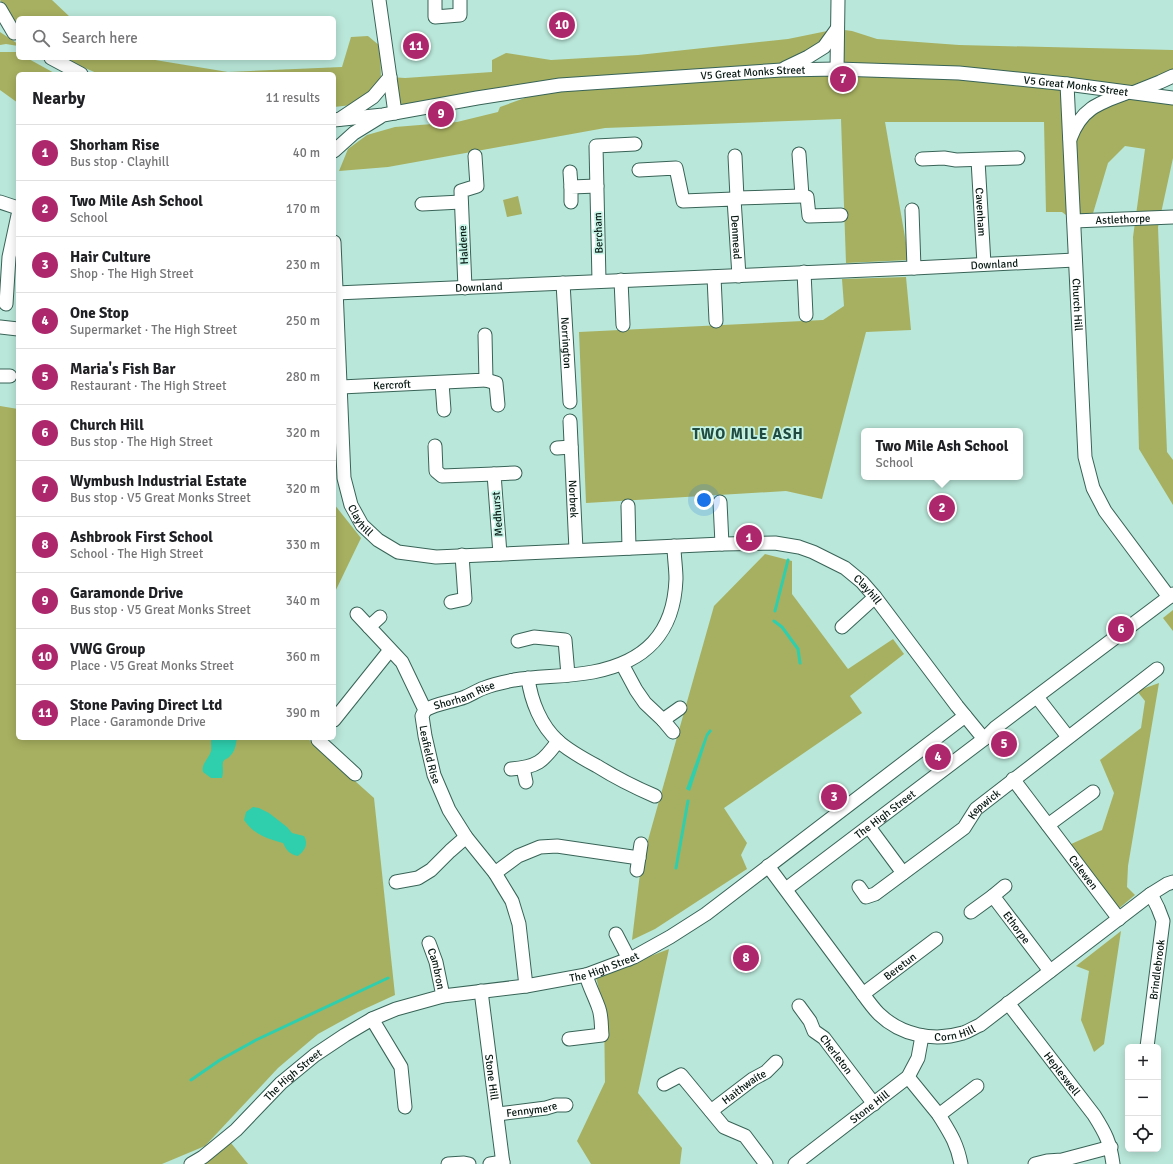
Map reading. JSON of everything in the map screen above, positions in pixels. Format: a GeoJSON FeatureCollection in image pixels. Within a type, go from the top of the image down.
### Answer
{"type":"FeatureCollection","features":[{"type":"Feature","properties":{"kind":"street"},"geometry":{"type":"LineString","coordinates":[[336,149],[354,133],[389,114],[390,77],[387,47],[379,0]]}},
{"type":"Feature","properties":{"kind":"street"},"geometry":{"type":"LineString","coordinates":[[435,0],[435,17],[460,15],[460,0]]}},
{"type":"Feature","properties":{"kind":"street"},"geometry":{"type":"LineString","coordinates":[[838,0],[838,69]]}},
{"type":"Feature","properties":{"kind":"street"},"geometry":{"type":"LineString","coordinates":[[0,9],[16,34]]}},
{"type":"Feature","properties":{"kind":"street"},"geometry":{"type":"LineString","coordinates":[[0,23],[16,34]]}},
{"type":"Feature","properties":{"kind":"street"},"geometry":{"type":"LineString","coordinates":[[782,70],[824,47],[837,29]]}},
{"type":"Feature","properties":{"kind":"street"},"geometry":{"type":"LineString","coordinates":[[55,60],[77,72]]}},
{"type":"Feature","properties":{"kind":"street","name":"V5 Great Monks Street"},"geometry":{"type":"LineString","coordinates":[[336,120],[389,114],[476,98],[560,85],[782,70],[838,69],[958,73],[1067,84],[1173,98]]}},
{"type":"Feature","properties":{"kind":"street"},"geometry":{"type":"LineString","coordinates":[[1069,143],[1075,126],[1086,112],[1104,101],[1160,82],[1173,76]]}},
{"type":"Feature","properties":{"kind":"street"},"geometry":{"type":"LineString","coordinates":[[336,120],[373,97],[390,77]]}},
{"type":"Feature","properties":{"kind":"street","name":"Church Hill"},"geometry":{"type":"LineString","coordinates":[[1067,84],[1085,457],[1093,488],[1105,511],[1171,595]]}},
{"type":"Feature","properties":{"kind":"street","name":"Bercham"},"geometry":{"type":"LineString","coordinates":[[599,281],[596,146],[635,144]]}},
{"type":"Feature","properties":{"kind":"street"},"geometry":{"type":"LineString","coordinates":[[799,154],[802,196],[807,196],[809,216],[841,215]]}},
{"type":"Feature","properties":{"kind":"street"},"geometry":{"type":"LineString","coordinates":[[422,204],[461,202],[460,191],[477,186],[475,156]]}},
{"type":"Feature","properties":{"kind":"street","name":"Denmead"},"geometry":{"type":"LineString","coordinates":[[735,156],[738,276]]}},
{"type":"Feature","properties":{"kind":"street"},"geometry":{"type":"LineString","coordinates":[[922,159],[944,158],[956,160],[978,160],[1018,158]]}},
{"type":"Feature","properties":{"kind":"street","name":"Cavenham"},"geometry":{"type":"LineString","coordinates":[[978,160],[984,264]]}},
{"type":"Feature","properties":{"kind":"street","name":"Denmead"},"geometry":{"type":"LineString","coordinates":[[639,170],[676,168],[683,201],[802,196]]}},
{"type":"Feature","properties":{"kind":"street"},"geometry":{"type":"LineString","coordinates":[[570,172],[571,202]]}},
{"type":"Feature","properties":{"kind":"street"},"geometry":{"type":"LineString","coordinates":[[571,187],[597,186]]}},
{"type":"Feature","properties":{"kind":"street"},"geometry":{"type":"LineString","coordinates":[[0,202],[16,207]]}},
{"type":"Feature","properties":{"kind":"street","name":"Haldene"},"geometry":{"type":"LineString","coordinates":[[461,202],[465,288]]}},
{"type":"Feature","properties":{"kind":"street"},"geometry":{"type":"LineString","coordinates":[[912,210],[914,268]]}},
{"type":"Feature","properties":{"kind":"street","name":"Astlethorpe"},"geometry":{"type":"LineString","coordinates":[[1074,221],[1173,217]]}},
{"type":"Feature","properties":{"kind":"street"},"geometry":{"type":"LineString","coordinates":[[8,305],[9,257],[16,224]]}},
{"type":"Feature","properties":{"kind":"street","name":"Downland"},"geometry":{"type":"LineString","coordinates":[[336,293],[1075,260]]}},
{"type":"Feature","properties":{"kind":"street"},"geometry":{"type":"LineString","coordinates":[[804,272],[806,315]]}},
{"type":"Feature","properties":{"kind":"street"},"geometry":{"type":"LineString","coordinates":[[714,277],[716,321]]}},
{"type":"Feature","properties":{"kind":"street"},"geometry":{"type":"LineString","coordinates":[[621,280],[623,325]]}},
{"type":"Feature","properties":{"kind":"street","name":"Norrington"},"geometry":{"type":"LineString","coordinates":[[563,283],[570,402]]}},
{"type":"Feature","properties":{"kind":"street","name":"Clayhill"},"geometry":{"type":"LineString","coordinates":[[336,293],[341,387],[338,435],[344,478],[351,505],[362,526],[378,540],[398,552],[436,557],[722,544],[775,543],[799,547],[813,552],[845,568],[862,582],[965,716]]}},
{"type":"Feature","properties":{"kind":"street"},"geometry":{"type":"LineString","coordinates":[[0,327],[16,329]]}},
{"type":"Feature","properties":{"kind":"street"},"geometry":{"type":"LineString","coordinates":[[485,335],[486,380],[496,383],[498,405]]}},
{"type":"Feature","properties":{"kind":"street","name":"Kercroft"},"geometry":{"type":"LineString","coordinates":[[341,387],[486,380]]}},
{"type":"Feature","properties":{"kind":"street"},"geometry":{"type":"LineString","coordinates":[[442,383],[444,410]]}},
{"type":"Feature","properties":{"kind":"street","name":"Norbrek"},"geometry":{"type":"LineString","coordinates":[[570,421],[576,550]]}},
{"type":"Feature","properties":{"kind":"street"},"geometry":{"type":"LineString","coordinates":[[435,446],[436,471],[442,476],[516,473]]}},
{"type":"Feature","properties":{"kind":"street"},"geometry":{"type":"LineString","coordinates":[[557,448],[571,447]]}},
{"type":"Feature","properties":{"kind":"street","name":"Medhurst"},"geometry":{"type":"LineString","coordinates":[[494,474],[500,554]]}},
{"type":"Feature","properties":{"kind":"street"},"geometry":{"type":"LineString","coordinates":[[720,502],[722,544]]}},
{"type":"Feature","properties":{"kind":"street"},"geometry":{"type":"LineString","coordinates":[[628,506],[629,548]]}},
{"type":"Feature","properties":{"kind":"street","name":"Shorham Rise"},"geometry":{"type":"LineString","coordinates":[[425,710],[431,706],[465,697],[486,687],[528,678],[593,672],[622,664],[639,656],[654,644],[665,626],[672,606],[676,580],[674,546]]}},
{"type":"Feature","properties":{"kind":"street"},"geometry":{"type":"LineString","coordinates":[[451,602],[465,604],[462,555]]}},
{"type":"Feature","properties":{"kind":"street","name":"The High Street"},"geometry":{"type":"LineString","coordinates":[[786,889],[1171,595]]}},
{"type":"Feature","properties":{"kind":"street"},"geometry":{"type":"LineString","coordinates":[[842,627],[875,597]]}},
{"type":"Feature","properties":{"kind":"street","name":"Leafield Rise"},"geometry":{"type":"LineString","coordinates":[[357,614],[402,662],[425,710],[422,716],[434,775],[449,810],[466,837],[495,873],[512,901],[519,924],[526,986]]}},
{"type":"Feature","properties":{"kind":"street"},"geometry":{"type":"LineString","coordinates":[[369,627],[380,617]]}},
{"type":"Feature","properties":{"kind":"street"},"geometry":{"type":"LineString","coordinates":[[518,641],[534,637],[564,640],[568,675]]}},
{"type":"Feature","properties":{"kind":"street"},"geometry":{"type":"LineString","coordinates":[[336,718],[390,650]]}},
{"type":"Feature","properties":{"kind":"street"},"geometry":{"type":"LineString","coordinates":[[622,664],[645,703],[673,732]]}},
{"type":"Feature","properties":{"kind":"street","name":"Kepwick"},"geometry":{"type":"LineString","coordinates":[[858,886],[866,897],[875,894],[904,873],[964,828],[976,809],[1013,779],[1156,669]]}},
{"type":"Feature","properties":{"kind":"street"},"geometry":{"type":"LineString","coordinates":[[528,678],[530,693],[538,713],[546,727],[558,741],[627,791],[654,796]]}},
{"type":"Feature","properties":{"kind":"street"},"geometry":{"type":"LineString","coordinates":[[1037,697],[1068,737]]}},
{"type":"Feature","properties":{"kind":"street"},"geometry":{"type":"LineString","coordinates":[[663,720],[680,708]]}},
{"type":"Feature","properties":{"kind":"street"},"geometry":{"type":"LineString","coordinates":[[965,716],[984,739]]}},
{"type":"Feature","properties":{"kind":"street","name":"The High Street"},"geometry":{"type":"LineString","coordinates":[[191,1164],[203,1157],[236,1130],[281,1083],[315,1055],[344,1034],[372,1020],[396,1009],[443,996],[526,986],[586,975],[629,959],[670,937],[706,914],[965,716]]}},
{"type":"Feature","properties":{"kind":"street"},"geometry":{"type":"LineString","coordinates":[[319,740],[355,774]]}},
{"type":"Feature","properties":{"kind":"street"},"geometry":{"type":"LineString","coordinates":[[526,782],[517,769],[539,763],[549,754],[558,741]]}},
{"type":"Feature","properties":{"kind":"street","name":"Calewen"},"geometry":{"type":"LineString","coordinates":[[1013,779],[1119,919]]}},
{"type":"Feature","properties":{"kind":"street"},"geometry":{"type":"LineString","coordinates":[[1048,825],[1093,792]]}},
{"type":"Feature","properties":{"kind":"street"},"geometry":{"type":"LineString","coordinates":[[869,827],[904,873]]}},
{"type":"Feature","properties":{"kind":"street"},"geometry":{"type":"LineString","coordinates":[[396,882],[418,878],[431,870],[466,837]]}},
{"type":"Feature","properties":{"kind":"street"},"geometry":{"type":"LineString","coordinates":[[495,873],[518,856],[540,848],[557,846],[638,864],[642,844]]}},
{"type":"Feature","properties":{"kind":"street","name":"Corn Hill"},"geometry":{"type":"LineString","coordinates":[[768,866],[879,1014],[900,1030],[922,1036],[943,1037],[964,1033],[980,1025],[1151,894],[1173,882]]}},
{"type":"Feature","properties":{"kind":"street"},"geometry":{"type":"LineString","coordinates":[[971,912],[1004,886]]}},
{"type":"Feature","properties":{"kind":"street","name":"Brindlebrook"},"geometry":{"type":"LineString","coordinates":[[1147,1044],[1163,921],[1151,894]]}},
{"type":"Feature","properties":{"kind":"street","name":"Ethorpe"},"geometry":{"type":"LineString","coordinates":[[993,896],[1050,971]]}},
{"type":"Feature","properties":{"kind":"street"},"geometry":{"type":"LineString","coordinates":[[615,934],[629,959]]}},
{"type":"Feature","properties":{"kind":"street","name":"Beretun"},"geometry":{"type":"LineString","coordinates":[[863,994],[936,939]]}},
{"type":"Feature","properties":{"kind":"street","name":"Cambron"},"geometry":{"type":"LineString","coordinates":[[429,943],[436,962],[443,996]]}},
{"type":"Feature","properties":{"kind":"street"},"geometry":{"type":"LineString","coordinates":[[569,1039],[602,1035],[601,1016],[588,985],[586,975]]}},
{"type":"Feature","properties":{"kind":"street","name":"Stone Hill"},"geometry":{"type":"LineString","coordinates":[[481,991],[498,1114],[499,1163]]}},
{"type":"Feature","properties":{"kind":"street","name":"Hepleswell"},"geometry":{"type":"LineString","coordinates":[[1008,1003],[1094,1115],[1111,1147],[1113,1164]]}},
{"type":"Feature","properties":{"kind":"street","name":"Cherleton"},"geometry":{"type":"LineString","coordinates":[[799,1006],[810,1021],[814,1031],[824,1038],[874,1104]]}},
{"type":"Feature","properties":{"kind":"street"},"geometry":{"type":"LineString","coordinates":[[372,1020],[401,1067],[401,1100]]}},
{"type":"Feature","properties":{"kind":"street","name":"Stone Hill"},"geometry":{"type":"LineString","coordinates":[[795,1164],[908,1077],[918,1058],[922,1036]]}},
{"type":"Feature","properties":{"kind":"street","name":"Haithwaite"},"geometry":{"type":"LineString","coordinates":[[711,1111],[752,1079],[766,1072],[776,1062]]}},
{"type":"Feature","properties":{"kind":"street","name":"Haithwaite"},"geometry":{"type":"LineString","coordinates":[[664,1084],[682,1070],[724,1127],[745,1136],[766,1164]]}},
{"type":"Feature","properties":{"kind":"street"},"geometry":{"type":"LineString","coordinates":[[908,1077],[938,1115],[953,1138],[958,1149],[961,1164]]}},
{"type":"Feature","properties":{"kind":"street"},"geometry":{"type":"LineString","coordinates":[[938,1115],[977,1086]]}},
{"type":"Feature","properties":{"kind":"street","name":"Fennymere"},"geometry":{"type":"LineString","coordinates":[[498,1114],[546,1108],[556,1105],[566,1105]]}},
{"type":"Feature","properties":{"kind":"street"},"geometry":{"type":"LineString","coordinates":[[1035,1164],[1062,1160],[1111,1147]]}},
{"type":"Feature","properties":{"kind":"street"},"geometry":{"type":"LineString","coordinates":[[448,1164],[469,1164]]}},
{"type":"Feature","properties":{"kind":"shaded area"},"geometry":{"type":"Polygon","coordinates":[[[0,0],[52,0],[69,16],[16,16],[16,22],[0,0]]]}},
{"type":"Feature","properties":{"kind":"shaded area"},"geometry":{"type":"Polygon","coordinates":[[[837,29],[852,31],[877,39],[959,45],[1173,50],[1173,76],[1134,92],[1173,98],[1173,158],[1158,227],[1167,452],[1173,460],[1173,505],[1139,449],[1133,237],[1145,149],[1125,146],[1108,163],[1091,220],[1074,221],[1062,212],[1046,212],[1044,122],[885,122],[909,260],[846,263],[841,119],[605,128],[388,167],[339,171],[348,149],[367,135],[395,127],[457,122],[498,112],[500,107],[558,86],[395,113],[390,77],[405,78],[492,72],[492,60],[506,53],[551,60],[638,55],[788,39],[837,29]],[[837,29],[824,47],[783,69],[837,69],[837,29]],[[1067,84],[1069,141],[1086,112],[1129,92],[1067,84]]]}},
{"type":"Feature","properties":{"kind":"shaded area"},"geometry":{"type":"Polygon","coordinates":[[[0,32],[16,43],[16,46],[6,44],[0,45],[0,32]]]}},
{"type":"Feature","properties":{"kind":"shaded area"},"geometry":{"type":"Polygon","coordinates":[[[368,36],[380,46],[381,78],[369,95],[352,105],[336,107],[336,72],[228,72],[342,67],[351,37],[368,36]]]}},
{"type":"Feature","properties":{"kind":"shaded area"},"geometry":{"type":"Polygon","coordinates":[[[0,52],[16,52],[16,60],[31,60],[52,72],[16,72],[16,102],[0,90],[0,52]]]}},
{"type":"Feature","properties":{"kind":"shaded area"},"geometry":{"type":"Polygon","coordinates":[[[70,60],[155,60],[228,72],[94,72],[70,60]]]}},
{"type":"Feature","properties":{"kind":"shaded area"},"geometry":{"type":"Polygon","coordinates":[[[518,196],[522,214],[507,217],[503,200],[518,196]]]}},
{"type":"Feature","properties":{"kind":"shaded area"},"geometry":{"type":"Polygon","coordinates":[[[906,277],[911,330],[866,332],[822,499],[786,491],[586,503],[579,332],[823,320],[844,306],[842,279],[906,277]]]}},
{"type":"Feature","properties":{"kind":"shaded area"},"geometry":{"type":"Polygon","coordinates":[[[0,406],[16,409],[16,740],[309,740],[374,798],[395,995],[358,1012],[318,1034],[278,1068],[205,1146],[162,1164],[0,1164],[0,406]]]}},
{"type":"Feature","properties":{"kind":"shaded area"},"geometry":{"type":"Polygon","coordinates":[[[336,507],[361,538],[336,590],[336,507]]]}},
{"type":"Feature","properties":{"kind":"shaded area"},"geometry":{"type":"Polygon","coordinates":[[[765,554],[792,561],[792,594],[848,669],[893,639],[904,654],[850,696],[862,713],[724,808],[747,843],[741,855],[747,869],[655,929],[632,940],[641,865],[714,606],[765,554]]]}},
{"type":"Feature","properties":{"kind":"shaded area"},"geometry":{"type":"Polygon","coordinates":[[[1173,610],[1173,631],[1163,618],[1173,610]]]}},
{"type":"Feature","properties":{"kind":"shaded area"},"geometry":{"type":"Polygon","coordinates":[[[1159,683],[1128,866],[1127,887],[1135,895],[1117,910],[1069,845],[1102,830],[1114,793],[1100,760],[1141,728],[1145,701],[1137,691],[1159,683]]]}},
{"type":"Feature","properties":{"kind":"shaded area"},"geometry":{"type":"Polygon","coordinates":[[[710,729],[712,731],[708,736],[690,791],[686,789],[706,734],[710,729]]]}},
{"type":"Feature","properties":{"kind":"shaded area"},"geometry":{"type":"Polygon","coordinates":[[[237,740],[233,752],[223,762],[222,778],[211,778],[203,772],[203,766],[211,751],[211,741],[237,740]]]}},
{"type":"Feature","properties":{"kind":"shaded area"},"geometry":{"type":"Polygon","coordinates":[[[253,807],[269,813],[287,827],[292,833],[304,836],[306,845],[298,856],[290,853],[283,843],[266,838],[248,825],[244,820],[246,812],[253,807]]]}},
{"type":"Feature","properties":{"kind":"shaded area"},"geometry":{"type":"Polygon","coordinates":[[[1121,931],[1104,1044],[1094,1052],[1081,1020],[1089,971],[1076,966],[1121,931]]]}},
{"type":"Feature","properties":{"kind":"shaded area"},"geometry":{"type":"Polygon","coordinates":[[[669,949],[638,1093],[682,1148],[680,1164],[591,1164],[577,1141],[605,1082],[604,1010],[596,977],[669,949]]]}},
{"type":"Feature","properties":{"kind":"shaded area"},"geometry":{"type":"Polygon","coordinates":[[[231,1143],[248,1164],[202,1164],[231,1143]]]}},
{"type":"Feature","properties":{"kind":"waterway"},"geometry":{"type":"LineString","coordinates":[[775,611],[788,560]]}},
{"type":"Feature","properties":{"kind":"waterway"},"geometry":{"type":"LineString","coordinates":[[774,621],[782,627],[798,649],[800,663]]}},
{"type":"Feature","properties":{"kind":"waterway"},"geometry":{"type":"LineString","coordinates":[[676,868],[688,801]]}},
{"type":"Feature","properties":{"kind":"waterway"},"geometry":{"type":"LineString","coordinates":[[191,1080],[220,1060],[256,1040],[388,978]]}},
{"type":"Feature","properties":{"kind":"place","name":"VWG Group"},"geometry":{"type":"Point","coordinates":[562,25]}},
{"type":"Feature","properties":{"kind":"place","name":"Stone Paving Direct Ltd"},"geometry":{"type":"Point","coordinates":[416,46]}},
{"type":"Feature","properties":{"kind":"place","name":"Wymbush Industrial Estate"},"geometry":{"type":"Point","coordinates":[843,79]}},
{"type":"Feature","properties":{"kind":"place","name":"Garamonde Drive"},"geometry":{"type":"Point","coordinates":[441,114]}},
{"type":"Feature","properties":{"kind":"place","name":"Two Mile Ash School"},"geometry":{"type":"Point","coordinates":[942,508]}},
{"type":"Feature","properties":{"kind":"place","name":"Shorham Rise"},"geometry":{"type":"Point","coordinates":[749,538]}},
{"type":"Feature","properties":{"kind":"place","name":"Church Hill"},"geometry":{"type":"Point","coordinates":[1121,629]}},
{"type":"Feature","properties":{"kind":"place","name":"Maria's Fish Bar"},"geometry":{"type":"Point","coordinates":[1004,744]}},
{"type":"Feature","properties":{"kind":"place","name":"One Stop"},"geometry":{"type":"Point","coordinates":[938,757]}},
{"type":"Feature","properties":{"kind":"place","name":"Hair Culture"},"geometry":{"type":"Point","coordinates":[834,797]}},
{"type":"Feature","properties":{"kind":"place","name":"Ashbrook First School"},"geometry":{"type":"Point","coordinates":[746,958]}},
{"type":"Feature","properties":{"kind":"district","name":"TWO MILE ASH"},"geometry":{"type":"Point","coordinates":[748,434]}}]}
